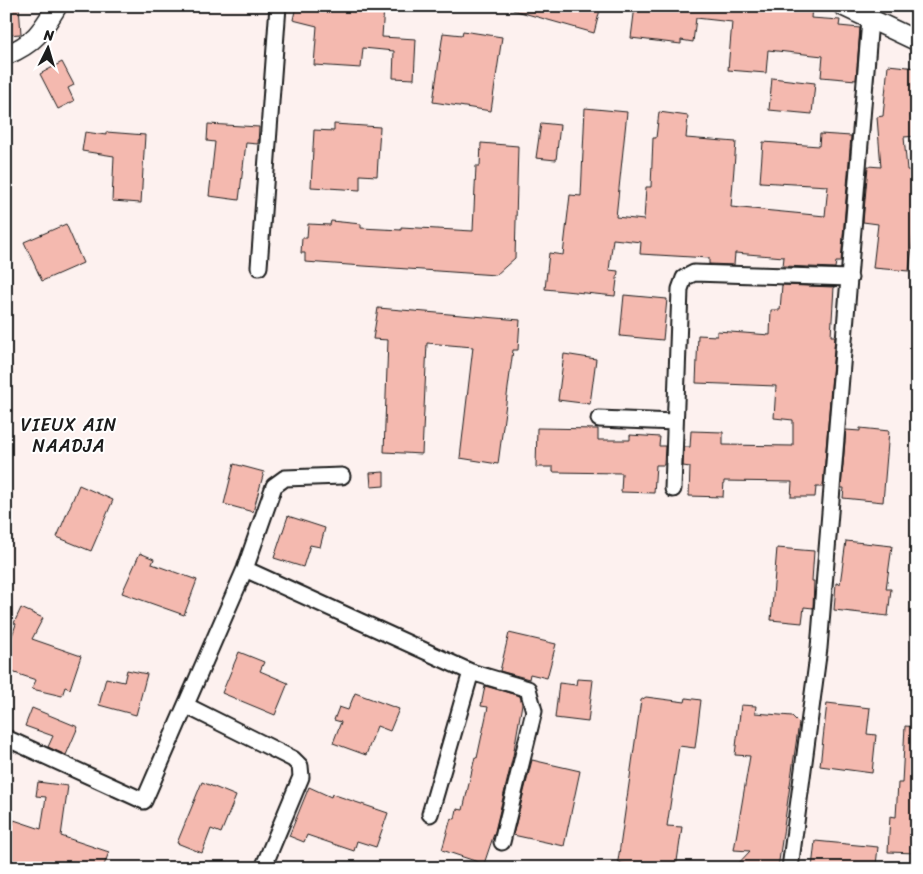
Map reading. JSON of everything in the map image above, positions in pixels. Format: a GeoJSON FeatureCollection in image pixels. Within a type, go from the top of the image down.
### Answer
{"type":"FeatureCollection","features":[{"type":"Feature","properties":{"kind":"street"},"geometry":{"type":"LineString","coordinates":[[6,55],[25,48],[43,29],[57,6]]}},
{"type":"Feature","properties":{"kind":"street"},"geometry":{"type":"LineString","coordinates":[[259,267],[278,6]]}},
{"type":"Feature","properties":{"kind":"street"},"geometry":{"type":"LineString","coordinates":[[843,6],[868,13],[917,41]]}},
{"type":"Feature","properties":{"kind":"street"},"geometry":{"type":"LineString","coordinates":[[790,868],[819,648],[850,278],[868,13]]}},
{"type":"Feature","properties":{"kind":"street"},"geometry":{"type":"LineString","coordinates":[[673,489],[680,289],[684,278],[694,272],[850,278]]}},
{"type":"Feature","properties":{"kind":"street"},"geometry":{"type":"LineString","coordinates":[[599,419],[675,422]]}},
{"type":"Feature","properties":{"kind":"street"},"geometry":{"type":"LineString","coordinates":[[6,738],[144,800],[245,569],[274,486],[285,478],[342,476]]}},
{"type":"Feature","properties":{"kind":"street"},"geometry":{"type":"LineString","coordinates":[[245,569],[471,672],[528,689],[534,711],[502,842]]}},
{"type":"Feature","properties":{"kind":"street"},"geometry":{"type":"LineString","coordinates":[[430,814],[471,672]]}},
{"type":"Feature","properties":{"kind":"street"},"geometry":{"type":"LineString","coordinates":[[186,706],[293,760],[300,766],[302,777],[263,868]]}},
{"type":"Feature","properties":{"kind":"building"},"geometry":{"type":"Polygon","coordinates":[[[6,6],[19,6],[21,34],[6,35],[6,6]]]}},
{"type":"Feature","properties":{"kind":"building"},"geometry":{"type":"Polygon","coordinates":[[[296,6],[384,6],[382,37],[416,39],[414,79],[393,78],[394,51],[363,48],[361,68],[314,65],[317,26],[293,20],[296,6]]]}},
{"type":"Feature","properties":{"kind":"building"},"geometry":{"type":"Polygon","coordinates":[[[514,6],[601,6],[594,33],[513,10],[514,6]]]}},
{"type":"Feature","properties":{"kind":"building"},"geometry":{"type":"Polygon","coordinates":[[[635,6],[812,6],[811,18],[840,20],[839,26],[860,28],[856,80],[821,77],[823,56],[768,50],[766,73],[728,70],[732,22],[696,18],[693,42],[681,40],[681,44],[631,38],[635,6]]]}},
{"type":"Feature","properties":{"kind":"building"},"geometry":{"type":"Polygon","coordinates":[[[463,31],[502,37],[491,111],[433,102],[443,33],[462,35],[463,31]]]}},
{"type":"Feature","properties":{"kind":"building"},"geometry":{"type":"Polygon","coordinates":[[[62,62],[74,85],[68,88],[74,101],[58,109],[40,74],[62,62]]]}},
{"type":"Feature","properties":{"kind":"building"},"geometry":{"type":"Polygon","coordinates":[[[888,65],[917,68],[917,136],[904,137],[907,170],[917,171],[917,205],[909,271],[873,268],[878,224],[863,222],[868,166],[881,167],[877,117],[883,116],[888,65]]]}},
{"type":"Feature","properties":{"kind":"building"},"geometry":{"type":"Polygon","coordinates":[[[772,78],[815,83],[812,114],[769,110],[772,78]]]}},
{"type":"Feature","properties":{"kind":"building"},"geometry":{"type":"Polygon","coordinates":[[[585,108],[627,112],[616,217],[644,220],[646,187],[651,187],[653,138],[656,138],[659,112],[688,116],[686,138],[736,142],[731,207],[825,216],[828,186],[760,182],[763,142],[819,146],[820,134],[851,136],[841,262],[836,262],[835,268],[783,266],[784,257],[735,253],[734,265],[709,264],[709,258],[640,254],[641,242],[613,239],[609,270],[618,271],[615,296],[545,289],[549,253],[563,255],[570,195],[581,196],[585,108]]]}},
{"type":"Feature","properties":{"kind":"building"},"geometry":{"type":"Polygon","coordinates":[[[541,123],[560,125],[556,160],[536,158],[541,123]]]}},
{"type":"Feature","properties":{"kind":"building"},"geometry":{"type":"Polygon","coordinates":[[[208,124],[259,127],[258,144],[246,143],[239,200],[209,196],[215,142],[207,141],[208,124]]]}},
{"type":"Feature","properties":{"kind":"building"},"geometry":{"type":"Polygon","coordinates":[[[334,124],[380,127],[377,176],[360,175],[360,190],[311,187],[314,130],[334,131],[334,124]]]}},
{"type":"Feature","properties":{"kind":"building"},"geometry":{"type":"Polygon","coordinates":[[[85,132],[106,135],[106,132],[145,135],[141,203],[112,201],[114,156],[82,151],[85,132]]]}},
{"type":"Feature","properties":{"kind":"building"},"geometry":{"type":"Polygon","coordinates":[[[481,143],[518,146],[515,258],[496,275],[305,262],[305,253],[301,253],[302,238],[307,238],[308,224],[330,225],[331,221],[361,224],[361,228],[401,230],[401,227],[473,231],[476,166],[480,166],[481,143]]]}},
{"type":"Feature","properties":{"kind":"building"},"geometry":{"type":"Polygon","coordinates":[[[66,224],[83,263],[42,281],[24,242],[66,224]]]}},
{"type":"Feature","properties":{"kind":"building"},"geometry":{"type":"Polygon","coordinates":[[[782,285],[834,287],[831,336],[835,336],[823,487],[816,487],[815,497],[791,497],[792,482],[724,481],[723,497],[689,496],[690,467],[683,466],[684,447],[690,447],[691,431],[723,432],[723,445],[793,446],[793,420],[774,418],[776,386],[696,383],[698,335],[717,336],[717,331],[770,335],[771,310],[780,310],[782,285]]]}},
{"type":"Feature","properties":{"kind":"building"},"geometry":{"type":"Polygon","coordinates":[[[624,295],[667,299],[663,340],[620,336],[624,295]]]}},
{"type":"Feature","properties":{"kind":"building"},"geometry":{"type":"Polygon","coordinates":[[[378,308],[520,320],[518,350],[513,350],[498,464],[460,458],[473,347],[427,343],[422,454],[384,452],[388,340],[373,339],[378,308]]]}},
{"type":"Feature","properties":{"kind":"building"},"geometry":{"type":"Polygon","coordinates":[[[564,354],[596,359],[590,404],[558,400],[564,354]]]}},
{"type":"Feature","properties":{"kind":"building"},"geometry":{"type":"Polygon","coordinates":[[[537,428],[598,429],[598,440],[630,440],[630,435],[660,437],[659,446],[665,446],[664,465],[656,465],[654,493],[621,492],[622,473],[553,472],[553,467],[536,467],[537,428]]]}},
{"type":"Feature","properties":{"kind":"building"},"geometry":{"type":"Polygon","coordinates":[[[860,428],[889,431],[883,502],[843,498],[844,488],[841,488],[846,430],[860,431],[860,428]]]}},
{"type":"Feature","properties":{"kind":"building"},"geometry":{"type":"Polygon","coordinates":[[[234,464],[264,472],[253,512],[224,504],[234,464]]]}},
{"type":"Feature","properties":{"kind":"building"},"geometry":{"type":"Polygon","coordinates":[[[384,472],[384,486],[371,487],[370,473],[384,472]]]}},
{"type":"Feature","properties":{"kind":"building"},"geometry":{"type":"Polygon","coordinates":[[[79,485],[113,500],[91,551],[57,537],[79,485]]]}},
{"type":"Feature","properties":{"kind":"building"},"geometry":{"type":"Polygon","coordinates":[[[288,516],[325,528],[320,547],[310,545],[303,567],[274,558],[288,516]]]}},
{"type":"Feature","properties":{"kind":"building"},"geometry":{"type":"Polygon","coordinates":[[[846,541],[892,546],[886,589],[891,589],[888,616],[834,610],[836,583],[840,584],[846,541]]]}},
{"type":"Feature","properties":{"kind":"building"},"geometry":{"type":"Polygon","coordinates":[[[777,548],[814,551],[813,608],[804,607],[802,623],[771,620],[777,548]]]}},
{"type":"Feature","properties":{"kind":"building"},"geometry":{"type":"Polygon","coordinates":[[[140,553],[154,559],[152,564],[197,580],[184,615],[122,593],[140,553]]]}},
{"type":"Feature","properties":{"kind":"building"},"geometry":{"type":"Polygon","coordinates":[[[21,608],[43,618],[32,639],[81,656],[70,689],[65,687],[62,696],[32,689],[36,680],[6,670],[6,654],[16,624],[14,623],[21,608]]]}},
{"type":"Feature","properties":{"kind":"building"},"geometry":{"type":"Polygon","coordinates":[[[509,633],[556,644],[547,678],[530,674],[529,679],[500,671],[509,633]]]}},
{"type":"Feature","properties":{"kind":"building"},"geometry":{"type":"Polygon","coordinates":[[[239,652],[264,662],[260,671],[288,683],[275,715],[222,693],[239,652]]]}},
{"type":"Feature","properties":{"kind":"building"},"geometry":{"type":"Polygon","coordinates":[[[127,670],[147,674],[136,715],[99,705],[106,678],[124,682],[127,670]]]}},
{"type":"Feature","properties":{"kind":"building"},"geometry":{"type":"Polygon","coordinates":[[[577,679],[593,680],[588,722],[555,718],[559,683],[576,685],[577,679]]]}},
{"type":"Feature","properties":{"kind":"building"},"geometry":{"type":"Polygon","coordinates":[[[485,686],[520,696],[522,704],[513,756],[495,831],[484,864],[442,850],[451,818],[455,819],[457,809],[463,810],[475,757],[477,758],[488,707],[481,706],[485,686]]]}},
{"type":"Feature","properties":{"kind":"building"},"geometry":{"type":"Polygon","coordinates":[[[355,693],[399,709],[390,731],[377,726],[366,755],[333,743],[341,722],[334,720],[339,707],[348,710],[355,693]]]}},
{"type":"Feature","properties":{"kind":"building"},"geometry":{"type":"Polygon","coordinates":[[[646,697],[685,702],[686,698],[701,700],[695,748],[679,746],[667,826],[682,827],[676,868],[650,868],[623,864],[618,861],[641,700],[646,697]]]}},
{"type":"Feature","properties":{"kind":"building"},"geometry":{"type":"Polygon","coordinates":[[[827,703],[870,708],[867,734],[876,735],[872,773],[820,766],[827,703]]]}},
{"type":"Feature","properties":{"kind":"building"},"geometry":{"type":"Polygon","coordinates":[[[741,705],[756,706],[755,713],[792,716],[799,723],[778,868],[734,868],[750,851],[734,850],[750,756],[735,755],[741,705]]]}},
{"type":"Feature","properties":{"kind":"building"},"geometry":{"type":"Polygon","coordinates":[[[32,708],[78,727],[66,755],[48,747],[53,736],[25,726],[32,708]]]}},
{"type":"Feature","properties":{"kind":"building"},"geometry":{"type":"Polygon","coordinates":[[[905,726],[917,727],[917,853],[888,852],[890,816],[896,817],[898,783],[902,783],[905,726]]]}},
{"type":"Feature","properties":{"kind":"building"},"geometry":{"type":"Polygon","coordinates":[[[532,760],[580,771],[564,846],[513,835],[532,760]]]}},
{"type":"Feature","properties":{"kind":"building"},"geometry":{"type":"Polygon","coordinates":[[[38,782],[68,786],[61,836],[109,852],[103,868],[6,868],[6,822],[13,825],[14,820],[41,829],[46,797],[36,796],[38,782]]]}},
{"type":"Feature","properties":{"kind":"building"},"geometry":{"type":"Polygon","coordinates":[[[202,782],[236,796],[221,833],[211,829],[202,853],[177,843],[202,782]]]}},
{"type":"Feature","properties":{"kind":"building"},"geometry":{"type":"Polygon","coordinates":[[[309,787],[331,797],[332,794],[388,813],[376,847],[357,841],[354,851],[307,835],[304,842],[289,836],[309,787]]]}},
{"type":"Feature","properties":{"kind":"building"},"geometry":{"type":"Polygon","coordinates":[[[815,841],[878,847],[876,865],[866,864],[865,868],[812,868],[815,841]]]}},
{"type":"Feature","properties":{"kind":"district","name":"VIEUX AIN NAADJA"},"geometry":{"type":"Point","coordinates":[69,435]}}]}
